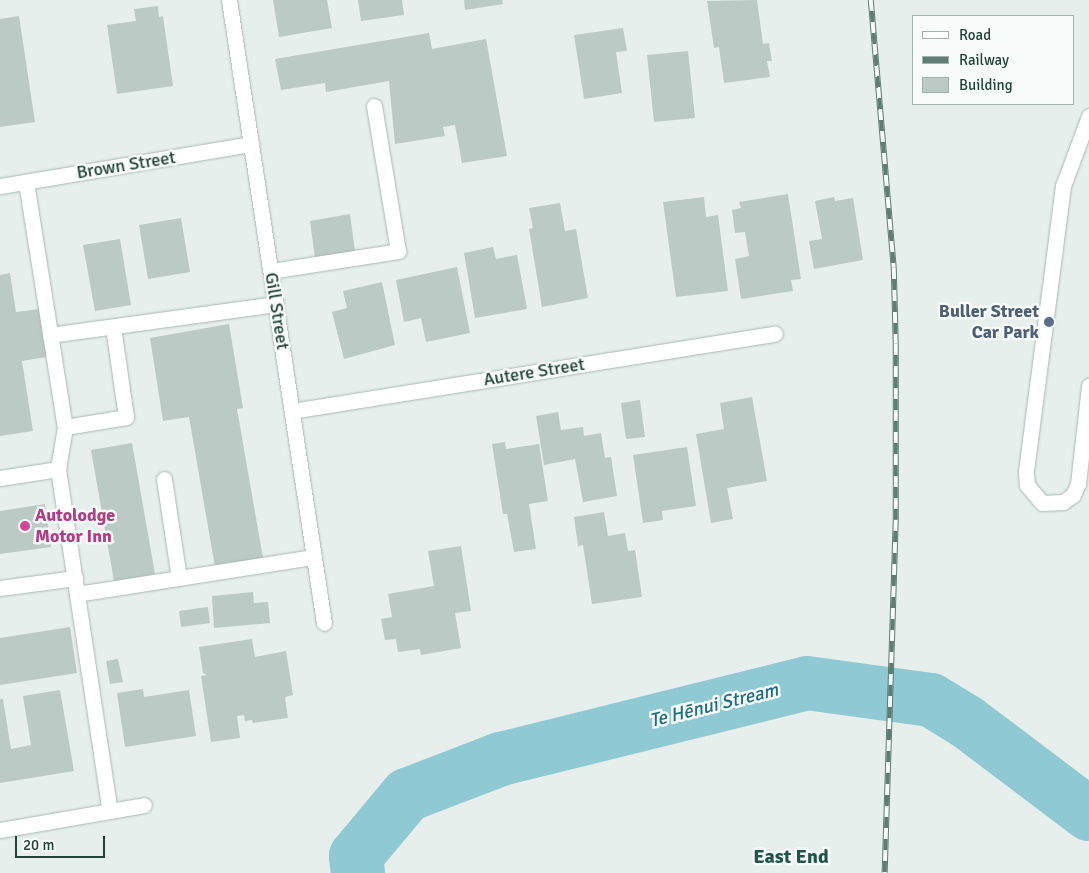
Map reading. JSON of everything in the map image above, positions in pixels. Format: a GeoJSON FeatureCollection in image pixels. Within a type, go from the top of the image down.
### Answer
{"type":"FeatureCollection","features":[{"type":"Feature","properties":{"kind":"street","name":"Gill Street"},"geometry":{"type":"LineString","coordinates":[[229,0],[324,623]]}},
{"type":"Feature","properties":{"kind":"street"},"geometry":{"type":"LineString","coordinates":[[271,271],[398,251],[374,106]]}},
{"type":"Feature","properties":{"kind":"street"},"geometry":{"type":"LineString","coordinates":[[1089,116],[1064,186],[1026,472],[1027,485],[1042,503],[1063,502],[1073,495],[1078,484],[1089,386]]}},
{"type":"Feature","properties":{"kind":"street","name":"Brown Street"},"geometry":{"type":"LineString","coordinates":[[0,186],[252,144]]}},
{"type":"Feature","properties":{"kind":"street"},"geometry":{"type":"LineString","coordinates":[[26,182],[65,427],[58,469],[110,811]]}},
{"type":"Feature","properties":{"kind":"street"},"geometry":{"type":"LineString","coordinates":[[50,336],[276,304]]}},
{"type":"Feature","properties":{"kind":"street"},"geometry":{"type":"LineString","coordinates":[[65,427],[126,417],[113,327]]}},
{"type":"Feature","properties":{"kind":"street","name":"Autere Street"},"geometry":{"type":"LineString","coordinates":[[292,411],[775,334]]}},
{"type":"Feature","properties":{"kind":"street"},"geometry":{"type":"LineString","coordinates":[[0,478],[58,469]]}},
{"type":"Feature","properties":{"kind":"street"},"geometry":{"type":"LineString","coordinates":[[164,479],[179,578]]}},
{"type":"Feature","properties":{"kind":"street"},"geometry":{"type":"LineString","coordinates":[[77,594],[314,557]]}},
{"type":"Feature","properties":{"kind":"street"},"geometry":{"type":"LineString","coordinates":[[0,588],[74,578]]}},
{"type":"Feature","properties":{"kind":"street"},"geometry":{"type":"LineString","coordinates":[[0,830],[144,806]]}},
{"type":"Feature","properties":{"kind":"building"},"geometry":{"type":"Polygon","coordinates":[[[273,0],[327,0],[332,28],[279,37],[273,0]]]}},
{"type":"Feature","properties":{"kind":"building"},"geometry":{"type":"Polygon","coordinates":[[[358,0],[402,0],[404,15],[361,21],[358,0]]]}},
{"type":"Feature","properties":{"kind":"building"},"geometry":{"type":"Polygon","coordinates":[[[464,0],[502,0],[503,4],[465,10],[464,0]]]}},
{"type":"Feature","properties":{"kind":"building"},"geometry":{"type":"Polygon","coordinates":[[[757,0],[763,44],[769,43],[772,61],[767,61],[770,77],[724,83],[719,47],[714,48],[707,1],[757,0]]]}},
{"type":"Feature","properties":{"kind":"building"},"geometry":{"type":"Polygon","coordinates":[[[158,6],[159,17],[163,16],[173,86],[117,94],[107,25],[136,21],[134,9],[158,6]]]}},
{"type":"Feature","properties":{"kind":"building"},"geometry":{"type":"Polygon","coordinates":[[[19,16],[35,122],[0,127],[0,19],[19,16]]]}},
{"type":"Feature","properties":{"kind":"building"},"geometry":{"type":"Polygon","coordinates":[[[623,28],[627,51],[616,52],[622,93],[584,99],[574,35],[623,28]]]}},
{"type":"Feature","properties":{"kind":"building"},"geometry":{"type":"Polygon","coordinates":[[[429,33],[432,49],[486,39],[507,156],[462,163],[455,125],[443,127],[445,136],[395,144],[389,81],[326,92],[325,83],[281,90],[275,59],[429,33]]]}},
{"type":"Feature","properties":{"kind":"building"},"geometry":{"type":"Polygon","coordinates":[[[688,51],[695,118],[654,122],[647,55],[688,51]]]}},
{"type":"Feature","properties":{"kind":"building"},"geometry":{"type":"Polygon","coordinates":[[[788,194],[801,279],[791,280],[793,291],[741,299],[735,259],[749,256],[745,232],[735,233],[732,210],[741,208],[739,202],[788,194]]]}},
{"type":"Feature","properties":{"kind":"building"},"geometry":{"type":"Polygon","coordinates":[[[704,197],[706,217],[718,215],[728,291],[676,297],[663,202],[704,197]]]}},
{"type":"Feature","properties":{"kind":"building"},"geometry":{"type":"Polygon","coordinates":[[[834,197],[835,201],[853,198],[863,260],[814,269],[809,241],[822,239],[815,201],[834,197]]]}},
{"type":"Feature","properties":{"kind":"building"},"geometry":{"type":"Polygon","coordinates":[[[560,203],[565,231],[576,229],[588,298],[542,307],[529,229],[533,228],[529,208],[560,203]]]}},
{"type":"Feature","properties":{"kind":"building"},"geometry":{"type":"Polygon","coordinates":[[[350,214],[355,252],[315,258],[310,221],[350,214]]]}},
{"type":"Feature","properties":{"kind":"building"},"geometry":{"type":"Polygon","coordinates":[[[181,218],[190,272],[148,279],[139,225],[181,218]]]}},
{"type":"Feature","properties":{"kind":"building"},"geometry":{"type":"Polygon","coordinates":[[[120,239],[131,305],[95,311],[83,245],[120,239]]]}},
{"type":"Feature","properties":{"kind":"building"},"geometry":{"type":"Polygon","coordinates":[[[493,247],[496,259],[517,255],[527,309],[475,318],[464,253],[493,247]]]}},
{"type":"Feature","properties":{"kind":"building"},"geometry":{"type":"Polygon","coordinates":[[[457,267],[470,333],[426,342],[421,318],[404,322],[396,280],[457,267]]]}},
{"type":"Feature","properties":{"kind":"building"},"geometry":{"type":"Polygon","coordinates":[[[10,273],[16,312],[40,309],[47,357],[22,361],[33,431],[0,436],[0,275],[10,273]]]}},
{"type":"Feature","properties":{"kind":"building"},"geometry":{"type":"Polygon","coordinates":[[[382,282],[395,345],[344,359],[332,312],[347,308],[343,291],[382,282]]]}},
{"type":"Feature","properties":{"kind":"building"},"geometry":{"type":"Polygon","coordinates":[[[229,324],[243,408],[237,409],[263,558],[215,567],[189,417],[163,421],[150,338],[229,324]]]}},
{"type":"Feature","properties":{"kind":"building"},"geometry":{"type":"Polygon","coordinates":[[[752,397],[767,481],[727,488],[733,519],[711,523],[696,434],[724,429],[720,403],[752,397]]]}},
{"type":"Feature","properties":{"kind":"building"},"geometry":{"type":"Polygon","coordinates":[[[640,400],[645,437],[626,439],[621,403],[640,400]]]}},
{"type":"Feature","properties":{"kind":"building"},"geometry":{"type":"Polygon","coordinates":[[[558,412],[561,430],[583,427],[584,436],[601,433],[605,458],[611,457],[617,496],[583,502],[575,459],[544,465],[536,416],[558,412]]]}},
{"type":"Feature","properties":{"kind":"building"},"geometry":{"type":"Polygon","coordinates":[[[505,442],[506,449],[539,444],[548,501],[529,504],[536,549],[514,552],[507,514],[503,514],[492,444],[505,442]]]}},
{"type":"Feature","properties":{"kind":"building"},"geometry":{"type":"Polygon","coordinates":[[[132,443],[155,574],[114,581],[91,450],[132,443]]]}},
{"type":"Feature","properties":{"kind":"building"},"geometry":{"type":"Polygon","coordinates":[[[687,447],[696,506],[662,511],[663,520],[643,523],[633,455],[687,447]]]}},
{"type":"Feature","properties":{"kind":"building"},"geometry":{"type":"Polygon","coordinates":[[[45,504],[51,547],[0,554],[0,511],[45,504]]]}},
{"type":"Feature","properties":{"kind":"building"},"geometry":{"type":"Polygon","coordinates":[[[604,512],[608,536],[625,533],[628,551],[635,550],[642,597],[592,604],[583,545],[578,546],[574,517],[604,512]]]}},
{"type":"Feature","properties":{"kind":"building"},"geometry":{"type":"Polygon","coordinates":[[[461,546],[471,611],[455,613],[461,648],[421,655],[420,649],[398,652],[396,639],[385,640],[381,619],[392,617],[388,594],[434,586],[428,551],[461,546]]]}},
{"type":"Feature","properties":{"kind":"building"},"geometry":{"type":"Polygon","coordinates":[[[253,592],[254,603],[268,602],[270,623],[214,628],[212,596],[253,592]]]}},
{"type":"Feature","properties":{"kind":"building"},"geometry":{"type":"Polygon","coordinates":[[[208,607],[210,623],[181,627],[179,611],[208,607]]]}},
{"type":"Feature","properties":{"kind":"building"},"geometry":{"type":"Polygon","coordinates":[[[70,627],[77,673],[0,685],[0,638],[70,627]]]}},
{"type":"Feature","properties":{"kind":"building"},"geometry":{"type":"Polygon","coordinates":[[[252,639],[255,657],[286,651],[293,695],[285,697],[288,718],[253,723],[252,720],[245,721],[244,715],[237,716],[240,738],[211,742],[201,676],[207,675],[203,673],[199,647],[252,639]]]}},
{"type":"Feature","properties":{"kind":"building"},"geometry":{"type":"Polygon","coordinates":[[[118,659],[123,682],[110,684],[106,661],[118,659]]]}},
{"type":"Feature","properties":{"kind":"building"},"geometry":{"type":"Polygon","coordinates":[[[143,689],[144,697],[189,690],[196,736],[125,747],[117,693],[143,689]]]}},
{"type":"Feature","properties":{"kind":"building"},"geometry":{"type":"Polygon","coordinates":[[[60,690],[74,771],[0,783],[0,699],[3,699],[11,749],[31,745],[23,696],[60,690]]]}},
{"type":"Feature","properties":{"kind":"waterway","name":"Te Hēnui Stream"},"geometry":{"type":"LineString","coordinates":[[358,873],[356,856],[407,795],[501,759],[807,683],[931,700],[967,722],[1089,814]]}},
{"type":"Feature","properties":{"kind":"railway"},"geometry":{"type":"LineString","coordinates":[[871,0],[894,268],[896,344],[896,520],[885,873]]}},
{"type":"Feature","properties":{"kind":"place","name":"Buller Street Car Park"},"geometry":{"type":"Point","coordinates":[1049,322]}},
{"type":"Feature","properties":{"kind":"place","name":"Autolodge Motor Inn"},"geometry":{"type":"Point","coordinates":[25,526]}},
{"type":"Feature","properties":{"kind":"district","name":"East End"},"geometry":{"type":"Point","coordinates":[791,856]}}]}
